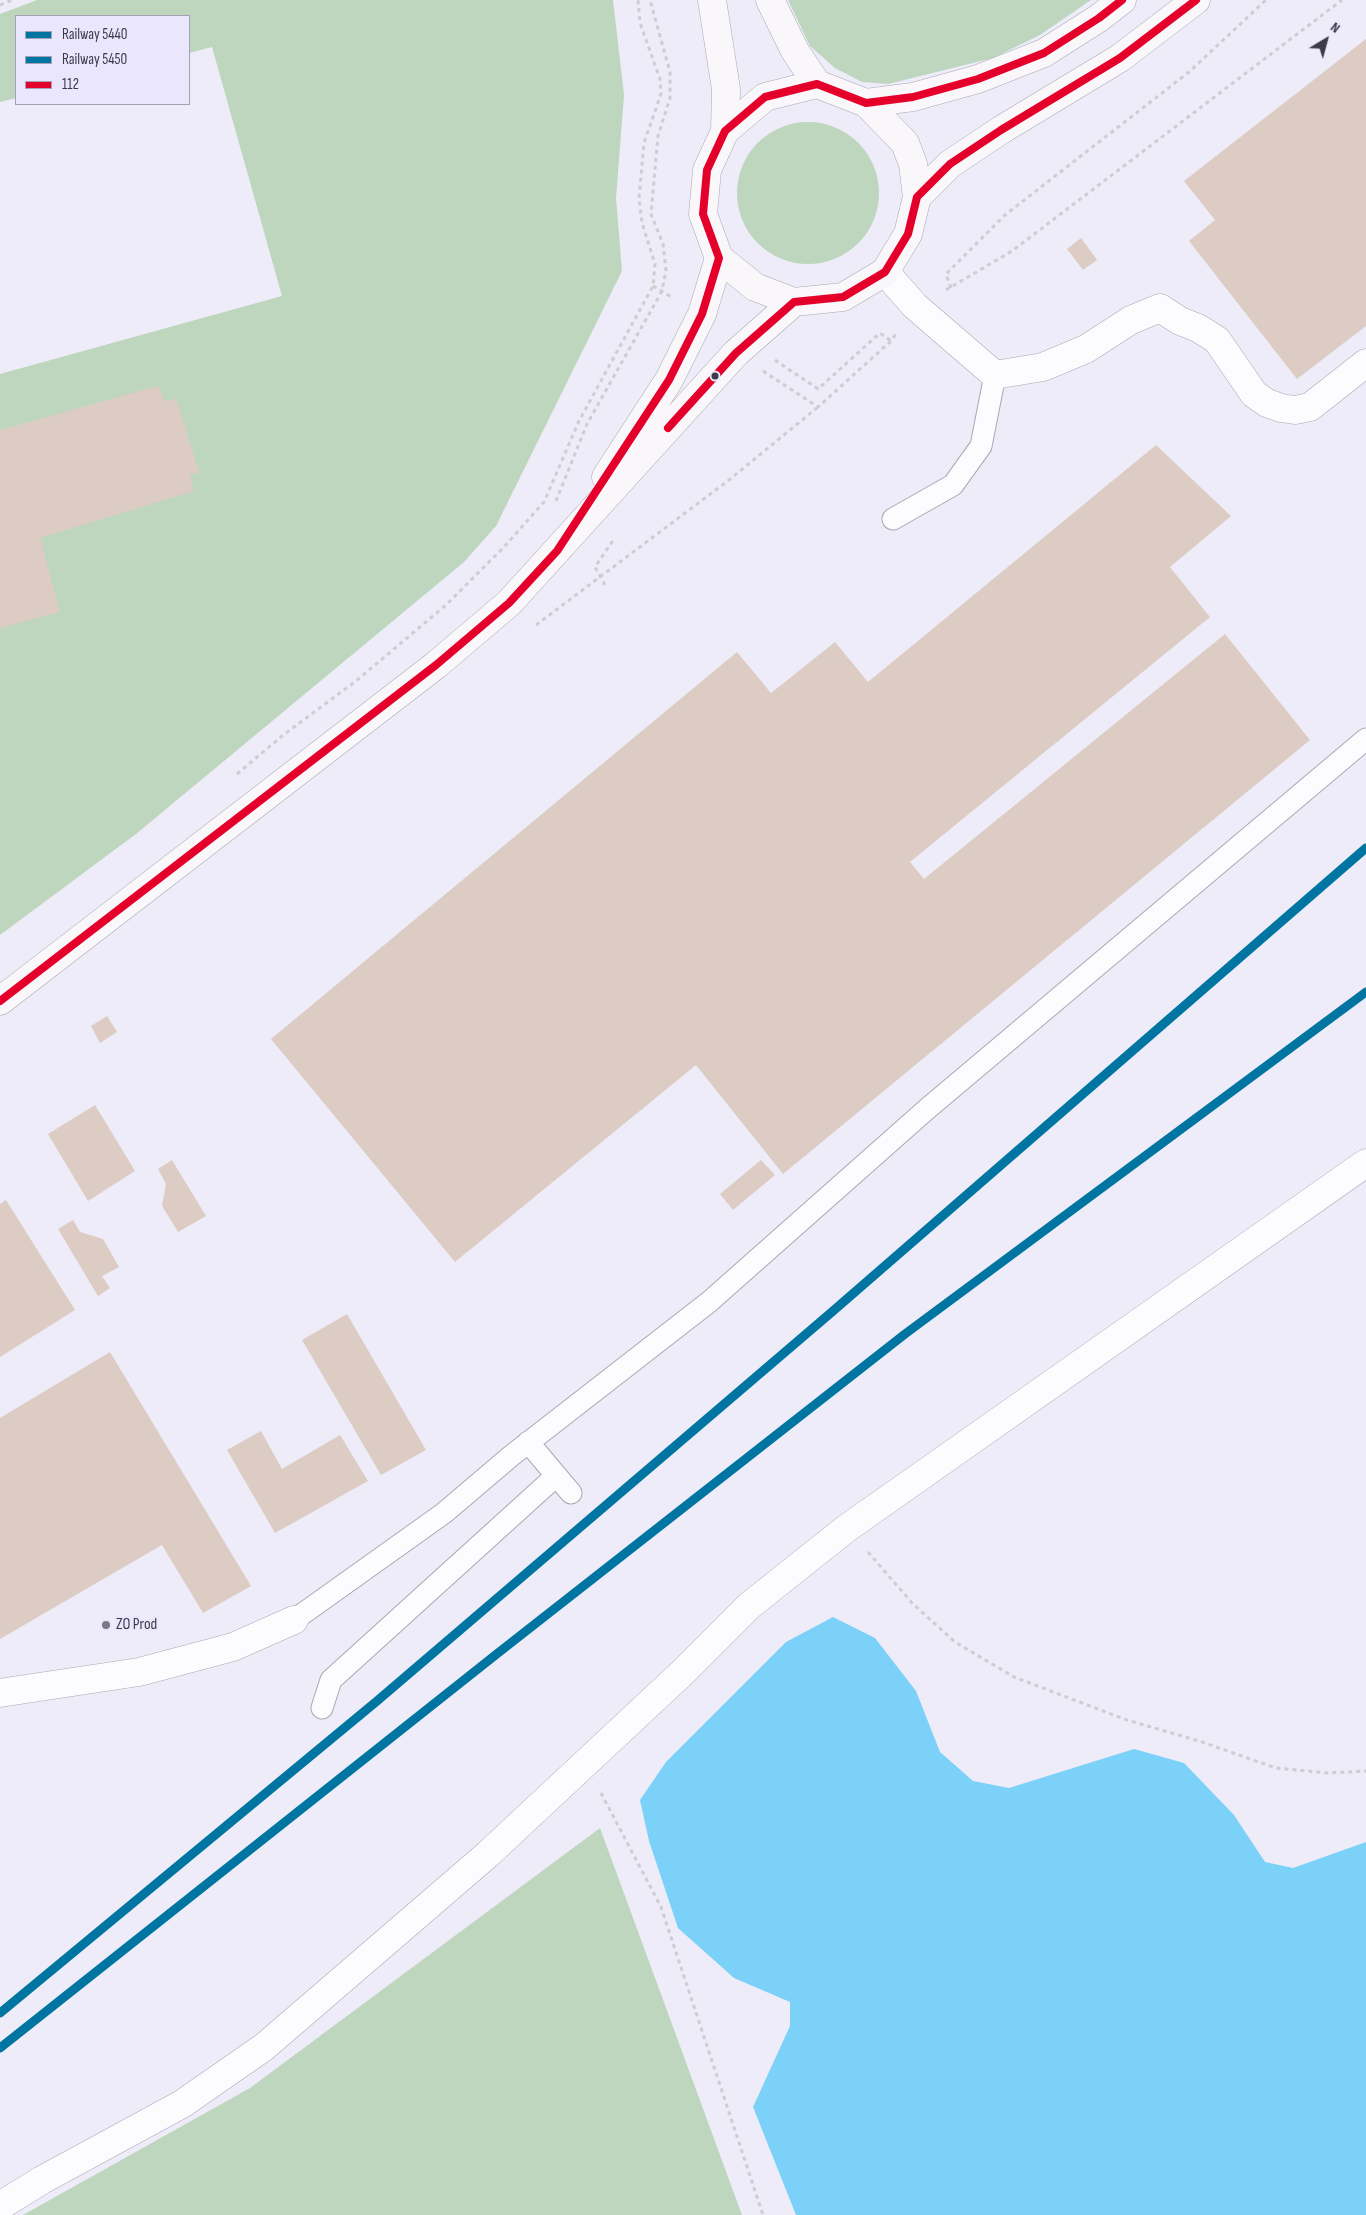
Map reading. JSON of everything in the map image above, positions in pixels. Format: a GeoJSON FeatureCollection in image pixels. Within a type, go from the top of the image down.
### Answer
{"type":"FeatureCollection","features":[{"type":"Feature","properties":{"kind":"main road"},"geometry":{"type":"LineString","coordinates":[[712,0],[726,89],[725,131],[707,170],[704,214],[719,258],[755,287],[794,302],[843,297],[885,272],[908,234],[918,197],[913,164],[905,143],[866,103],[817,84],[795,52],[770,0]]}},
{"type":"Feature","properties":{"kind":"main road"},"geometry":{"type":"LineString","coordinates":[[866,103],[913,97],[969,82],[1044,53],[1099,18],[1122,0]]}},
{"type":"Feature","properties":{"kind":"main road"},"geometry":{"type":"LineString","coordinates":[[918,197],[950,164],[1001,130],[1120,58],[1196,0]]}},
{"type":"Feature","properties":{"kind":"main road"},"geometry":{"type":"LineString","coordinates":[[725,131],[765,97],[817,84]]}},
{"type":"Feature","properties":{"kind":"main road"},"geometry":{"type":"LineString","coordinates":[[557,551],[669,380],[702,314],[719,258]]}},
{"type":"Feature","properties":{"kind":"main road"},"geometry":{"type":"LineString","coordinates":[[0,1001],[436,665],[509,603],[736,353],[794,302]]}},
{"type":"Feature","properties":{"kind":"street"},"geometry":{"type":"LineString","coordinates":[[885,272],[916,306],[995,375],[1043,367],[1086,350],[1131,320],[1160,308],[1180,321],[1198,328],[1217,340],[1254,394],[1267,403],[1281,408],[1295,410],[1310,407],[1366,363]]}},
{"type":"Feature","properties":{"kind":"street"},"geometry":{"type":"LineString","coordinates":[[0,2206],[42,2180],[182,2104],[264,2047],[487,1855],[682,1673],[749,1606],[847,1528],[1366,1163]]}},
{"type":"Feature","properties":{"kind":"street"},"geometry":{"type":"LineString","coordinates":[[0,1693],[139,1672],[233,1647],[294,1620]]}},
{"type":"Feature","properties":{"kind":"lane"},"geometry":{"type":"LineString","coordinates":[[893,518],[953,485],[981,446],[995,375]]}},
{"type":"Feature","properties":{"kind":"lane"},"geometry":{"type":"LineString","coordinates":[[294,1620],[444,1513],[528,1442],[709,1302],[927,1109],[1366,739]]}},
{"type":"Feature","properties":{"kind":"lane"},"geometry":{"type":"LineString","coordinates":[[528,1442],[571,1493]]}},
{"type":"Feature","properties":{"kind":"lane"},"geometry":{"type":"LineString","coordinates":[[322,1708],[332,1680],[556,1476]]}},
{"type":"Feature","properties":{"kind":"path"},"geometry":{"type":"LineString","coordinates":[[0,5],[12,0]]}},
{"type":"Feature","properties":{"kind":"path"},"geometry":{"type":"LineString","coordinates":[[231,780],[282,736],[356,681],[446,605],[503,548],[544,502],[579,421],[653,286],[655,264],[642,223],[639,198],[644,143],[661,94],[660,79],[640,23],[638,0]]}},
{"type":"Feature","properties":{"kind":"path"},"geometry":{"type":"LineString","coordinates":[[555,504],[587,424],[662,291],[666,270],[663,244],[652,214],[658,136],[670,98],[670,72],[650,0]]}},
{"type":"Feature","properties":{"kind":"path"},"geometry":{"type":"LineString","coordinates":[[1266,0],[1189,72],[1005,215],[946,274],[952,288],[1012,251],[1342,0]]}},
{"type":"Feature","properties":{"kind":"path"},"geometry":{"type":"LineString","coordinates":[[653,286],[662,291]]}},
{"type":"Feature","properties":{"kind":"path"},"geometry":{"type":"LineString","coordinates":[[530,630],[729,480],[818,406],[890,341],[880,333],[818,389],[773,358]]}},
{"type":"Feature","properties":{"kind":"path"},"geometry":{"type":"LineString","coordinates":[[766,364],[760,369],[818,406]]}},
{"type":"Feature","properties":{"kind":"path"},"geometry":{"type":"LineString","coordinates":[[605,585],[595,567],[619,532]]}},
{"type":"Feature","properties":{"kind":"path"},"geometry":{"type":"LineString","coordinates":[[847,1528],[913,1604],[955,1642],[1014,1677],[1124,1719],[1199,1741],[1276,1768],[1328,1773],[1366,1771]]}},
{"type":"Feature","properties":{"kind":"path"},"geometry":{"type":"LineString","coordinates":[[585,1764],[661,1906],[764,2215]]}},
{"type":"Feature","properties":{"kind":"green space"},"geometry":{"type":"Polygon","coordinates":[[[37,0],[613,0],[624,95],[616,198],[622,271],[496,526],[464,562],[136,834],[0,935],[0,374],[282,296],[212,47],[190,53],[190,15],[15,15],[15,98],[0,102],[0,14],[37,0]]]}},
{"type":"Feature","properties":{"kind":"green space"},"geometry":{"type":"Polygon","coordinates":[[[788,0],[1091,0],[1040,35],[993,58],[888,84],[862,82],[835,68],[810,46],[788,0]]]}},
{"type":"Feature","properties":{"kind":"green space"},"geometry":{"type":"Polygon","coordinates":[[[808,122],[822,123],[835,127],[858,143],[874,166],[878,179],[878,207],[874,220],[858,243],[835,259],[822,263],[808,264],[794,263],[781,259],[758,243],[742,220],[738,207],[737,193],[738,179],[742,166],[758,143],[781,127],[794,123],[808,122]]]}},
{"type":"Feature","properties":{"kind":"green space"},"geometry":{"type":"Polygon","coordinates":[[[600,1828],[742,2215],[23,2215],[250,2088],[600,1828]]]}},
{"type":"Feature","properties":{"kind":"water"},"geometry":{"type":"Polygon","coordinates":[[[833,1617],[875,1638],[916,1691],[940,1752],[973,1781],[1009,1788],[1134,1749],[1184,1763],[1234,1815],[1265,1862],[1293,1868],[1366,1842],[1366,2215],[796,2215],[753,2107],[790,2026],[790,2002],[734,1978],[678,1928],[649,1841],[640,1800],[666,1762],[786,1642],[833,1617]]]}},
{"type":"Feature","properties":{"kind":"building"},"geometry":{"type":"Polygon","coordinates":[[[1366,39],[1366,326],[1297,379],[1189,241],[1215,220],[1184,181],[1366,39]]]}},
{"type":"Feature","properties":{"kind":"building"},"geometry":{"type":"Polygon","coordinates":[[[1081,238],[1097,260],[1083,270],[1067,249],[1081,238]]]}},
{"type":"Feature","properties":{"kind":"building"},"geometry":{"type":"Polygon","coordinates":[[[158,386],[165,401],[176,399],[199,472],[190,475],[194,491],[40,538],[60,612],[0,628],[0,430],[158,386]]]}},
{"type":"Feature","properties":{"kind":"building"},"geometry":{"type":"Polygon","coordinates":[[[1156,445],[1231,516],[1170,567],[1210,617],[910,862],[924,879],[1225,634],[1310,740],[783,1174],[696,1065],[455,1262],[271,1039],[737,652],[771,693],[835,642],[868,682],[1156,445]]]}},
{"type":"Feature","properties":{"kind":"building"},"geometry":{"type":"Polygon","coordinates":[[[107,1016],[117,1032],[100,1043],[91,1026],[107,1016]]]}},
{"type":"Feature","properties":{"kind":"building"},"geometry":{"type":"Polygon","coordinates":[[[95,1105],[135,1171],[88,1201],[48,1134],[95,1105]]]}},
{"type":"Feature","properties":{"kind":"building"},"geometry":{"type":"Polygon","coordinates":[[[172,1160],[206,1216],[178,1232],[162,1206],[166,1184],[158,1169],[172,1160]]]}},
{"type":"Feature","properties":{"kind":"building"},"geometry":{"type":"Polygon","coordinates":[[[761,1160],[775,1175],[733,1210],[720,1194],[761,1160]]]}},
{"type":"Feature","properties":{"kind":"building"},"geometry":{"type":"Polygon","coordinates":[[[6,1200],[75,1310],[0,1357],[0,1204],[6,1200]]]}},
{"type":"Feature","properties":{"kind":"building"},"geometry":{"type":"Polygon","coordinates":[[[73,1220],[80,1232],[103,1239],[119,1267],[102,1276],[110,1288],[98,1296],[58,1229],[73,1220]]]}},
{"type":"Feature","properties":{"kind":"building"},"geometry":{"type":"Polygon","coordinates":[[[347,1314],[426,1450],[381,1475],[302,1340],[347,1314]]]}},
{"type":"Feature","properties":{"kind":"building"},"geometry":{"type":"Polygon","coordinates":[[[110,1352],[251,1586],[203,1613],[162,1545],[0,1639],[0,1418],[110,1352]]]}},
{"type":"Feature","properties":{"kind":"building"},"geometry":{"type":"Polygon","coordinates":[[[261,1431],[282,1469],[340,1435],[368,1481],[275,1533],[227,1450],[261,1431]]]}},
{"type":"Feature","properties":{"kind":"rail line","name":"5440"},"geometry":{"type":"LineString","coordinates":[[0,2013],[377,1701],[833,1311],[1366,848]]}},
{"type":"Feature","properties":{"kind":"rail line","name":"5450"},"geometry":{"type":"LineString","coordinates":[[0,2048],[498,1653],[905,1334],[1366,992]]}},
{"type":"Feature","properties":{"kind":"transit line","name":"112"},"geometry":{"type":"LineString","coordinates":[[0,1001],[436,665],[509,603],[557,551],[669,380],[702,314],[719,258],[703,214],[707,170],[725,131],[765,97],[817,84],[866,103],[913,97],[978,79],[1044,53],[1099,18],[1122,0]]}},
{"type":"Feature","properties":{"kind":"transit line","name":"112"},"geometry":{"type":"LineString","coordinates":[[668,428],[736,353],[794,302],[843,297],[885,272],[908,234],[917,197],[950,164],[1001,130],[1120,58],[1196,0]]}},
{"type":"Feature","properties":{"kind":"place","name":"ZO Prod"},"geometry":{"type":"Point","coordinates":[106,1625]}}]}
